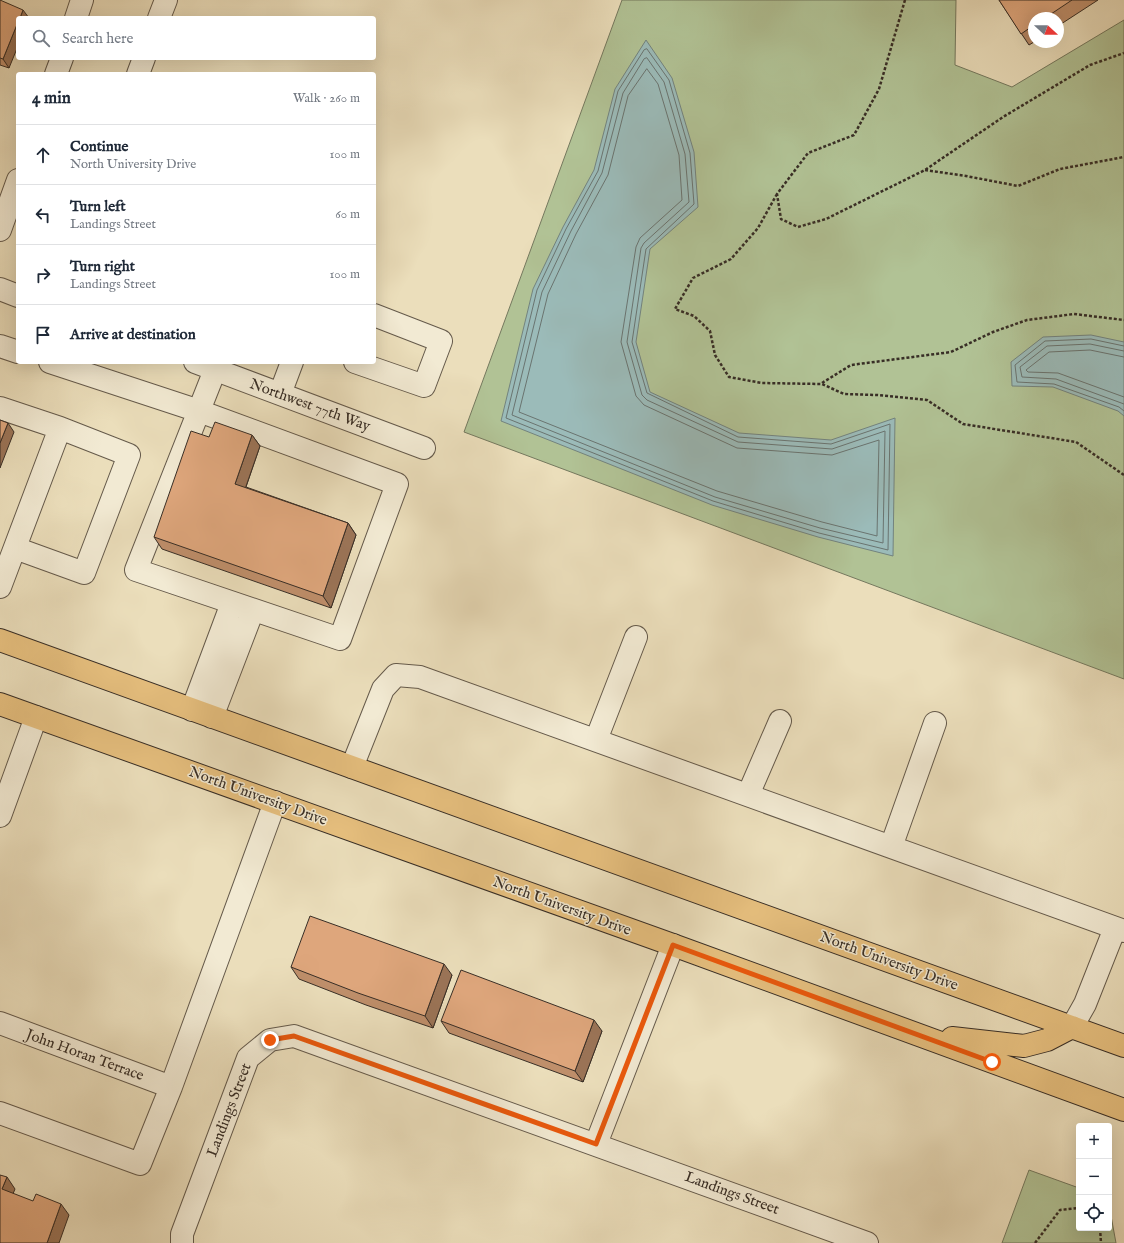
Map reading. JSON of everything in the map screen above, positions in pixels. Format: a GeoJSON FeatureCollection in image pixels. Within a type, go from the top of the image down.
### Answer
{"type":"FeatureCollection","features":[{"type":"Feature","properties":{"kind":"main road","name":"North University Drive"},"geometry":{"type":"LineString","coordinates":[[0,640],[1124,1046]]}},
{"type":"Feature","properties":{"kind":"main road","name":"North University Drive"},"geometry":{"type":"LineString","coordinates":[[0,704],[673,945],[1124,1110]]}},
{"type":"Feature","properties":{"kind":"main road"},"geometry":{"type":"LineString","coordinates":[[915,1034],[1024,1046],[1047,1040],[1072,1027]]}},
{"type":"Feature","properties":{"kind":"street"},"geometry":{"type":"LineString","coordinates":[[77,16],[82,0]]}},
{"type":"Feature","properties":{"kind":"street"},"geometry":{"type":"LineString","coordinates":[[160,16],[166,0]]}},
{"type":"Feature","properties":{"kind":"street"},"geometry":{"type":"LineString","coordinates":[[58,72],[61,60]]}},
{"type":"Feature","properties":{"kind":"street"},"geometry":{"type":"LineString","coordinates":[[139,72],[143,60]]}},
{"type":"Feature","properties":{"kind":"street"},"geometry":{"type":"LineString","coordinates":[[0,230],[16,188]]}},
{"type":"Feature","properties":{"kind":"street"},"geometry":{"type":"LineString","coordinates":[[0,289],[16,295]]}},
{"type":"Feature","properties":{"kind":"street"},"geometry":{"type":"LineString","coordinates":[[361,364],[424,386],[441,341],[376,317]]}},
{"type":"Feature","properties":{"kind":"street"},"geometry":{"type":"LineString","coordinates":[[0,346],[16,351]]}},
{"type":"Feature","properties":{"kind":"street"},"geometry":{"type":"LineString","coordinates":[[56,364],[199,411],[397,484],[340,639],[136,570],[199,411],[215,370]]}},
{"type":"Feature","properties":{"kind":"street","name":"Northwest 77th Way"},"geometry":{"type":"LineString","coordinates":[[200,364],[424,448]]}},
{"type":"Feature","properties":{"kind":"street"},"geometry":{"type":"LineString","coordinates":[[280,394],[291,364]]}},
{"type":"Feature","properties":{"kind":"street"},"geometry":{"type":"LineString","coordinates":[[0,408],[60,428],[129,455],[84,573],[15,548]]}},
{"type":"Feature","properties":{"kind":"street"},"geometry":{"type":"LineString","coordinates":[[0,587],[60,428]]}},
{"type":"Feature","properties":{"kind":"street"},"geometry":{"type":"LineString","coordinates":[[192,710],[232,603]]}},
{"type":"Feature","properties":{"kind":"street"},"geometry":{"type":"LineString","coordinates":[[212,717],[253,610]]}},
{"type":"Feature","properties":{"kind":"street"},"geometry":{"type":"LineString","coordinates":[[596,740],[636,638]]}},
{"type":"Feature","properties":{"kind":"street"},"geometry":{"type":"LineString","coordinates":[[352,767],[382,688],[396,675],[420,677],[596,740],[1119,930],[1085,1004],[1072,1027]]}},
{"type":"Feature","properties":{"kind":"street"},"geometry":{"type":"LineString","coordinates":[[0,816],[36,717]]}},
{"type":"Feature","properties":{"kind":"street"},"geometry":{"type":"LineString","coordinates":[[748,795],[780,721]]}},
{"type":"Feature","properties":{"kind":"street"},"geometry":{"type":"LineString","coordinates":[[891,847],[935,723]]}},
{"type":"Feature","properties":{"kind":"street"},"geometry":{"type":"LineString","coordinates":[[0,1113],[140,1164],[171,1087],[274,802]]}},
{"type":"Feature","properties":{"kind":"street"},"geometry":{"type":"LineString","coordinates":[[596,1144],[673,945]]}},
{"type":"Feature","properties":{"kind":"street","name":"John Horan Terrace"},"geometry":{"type":"LineString","coordinates":[[0,1023],[171,1087]]}},
{"type":"Feature","properties":{"kind":"street","name":"Landings Street"},"geometry":{"type":"LineString","coordinates":[[182,1243],[182,1234],[248,1058],[270,1040],[294,1036],[868,1243]]}},
{"type":"Feature","properties":{"kind":"path"},"geometry":{"type":"LineString","coordinates":[[905,0],[879,89],[854,136],[808,153],[777,194],[758,228],[731,259],[693,278],[676,309],[694,316],[710,332],[715,355],[729,377],[762,383],[822,384],[844,394],[877,394],[927,400],[963,424],[1076,442],[1124,475]]}},
{"type":"Feature","properties":{"kind":"path"},"geometry":{"type":"LineString","coordinates":[[777,194],[781,219],[798,227],[826,219],[925,170],[1003,117],[1090,65],[1124,53]]}},
{"type":"Feature","properties":{"kind":"path"},"geometry":{"type":"LineString","coordinates":[[925,170],[1018,186],[1060,169],[1124,157]]}},
{"type":"Feature","properties":{"kind":"path"},"geometry":{"type":"LineString","coordinates":[[822,384],[851,365],[952,352],[993,332],[1027,320],[1074,314],[1124,320]]}},
{"type":"Feature","properties":{"kind":"path"},"geometry":{"type":"LineString","coordinates":[[1035,1243],[1060,1210],[1076,1208]]}},
{"type":"Feature","properties":{"kind":"path"},"geometry":{"type":"LineString","coordinates":[[1100,1231],[1101,1243]]}},
{"type":"Feature","properties":{"kind":"green space"},"geometry":{"type":"Polygon","coordinates":[[[622,0],[956,0],[955,65],[1012,87],[1124,20],[1124,679],[464,432],[622,0]]]}},
{"type":"Feature","properties":{"kind":"green space"},"geometry":{"type":"Polygon","coordinates":[[[1029,1170],[1076,1187],[1076,1231],[1112,1231],[1112,1221],[1116,1243],[1002,1243],[1029,1170]]]}},
{"type":"Feature","properties":{"kind":"water"},"geometry":{"type":"Polygon","coordinates":[[[646,40],[672,78],[694,152],[698,207],[650,249],[636,342],[650,392],[739,433],[831,440],[895,418],[893,556],[818,537],[712,505],[501,421],[533,289],[563,227],[594,170],[615,89],[646,40]]]}},
{"type":"Feature","properties":{"kind":"water"},"geometry":{"type":"Polygon","coordinates":[[[1091,335],[1124,342],[1124,416],[1118,411],[1053,387],[1012,386],[1011,362],[1043,337],[1091,335]]]}},
{"type":"Feature","properties":{"kind":"building"},"geometry":{"type":"Polygon","coordinates":[[[0,0],[23,10],[21,16],[16,16],[16,27],[3,59],[0,58],[0,0]]]}},
{"type":"Feature","properties":{"kind":"building"},"geometry":{"type":"Polygon","coordinates":[[[999,0],[1072,0],[1054,12],[1028,12],[1028,29],[1021,34],[999,0]]]}},
{"type":"Feature","properties":{"kind":"building"},"geometry":{"type":"Polygon","coordinates":[[[0,420],[8,423],[0,443],[0,420]]]}},
{"type":"Feature","properties":{"kind":"building"},"geometry":{"type":"Polygon","coordinates":[[[215,422],[252,435],[235,484],[348,523],[323,596],[154,537],[191,431],[209,437],[215,422]]]}},
{"type":"Feature","properties":{"kind":"building"},"geometry":{"type":"Polygon","coordinates":[[[310,916],[444,964],[425,1016],[358,993],[291,967],[310,916]]]}},
{"type":"Feature","properties":{"kind":"building"},"geometry":{"type":"Polygon","coordinates":[[[461,970],[594,1020],[575,1071],[441,1021],[461,970]]]}},
{"type":"Feature","properties":{"kind":"building"},"geometry":{"type":"Polygon","coordinates":[[[0,1175],[7,1177],[2,1189],[33,1201],[36,1194],[61,1204],[47,1243],[0,1243],[0,1175]]]}},
{"type":"Feature","properties":{"kind":"route"},"geometry":{"type":"LineString","coordinates":[[270,1040],[294,1036],[596,1144],[673,945],[992,1062]]}}]}
